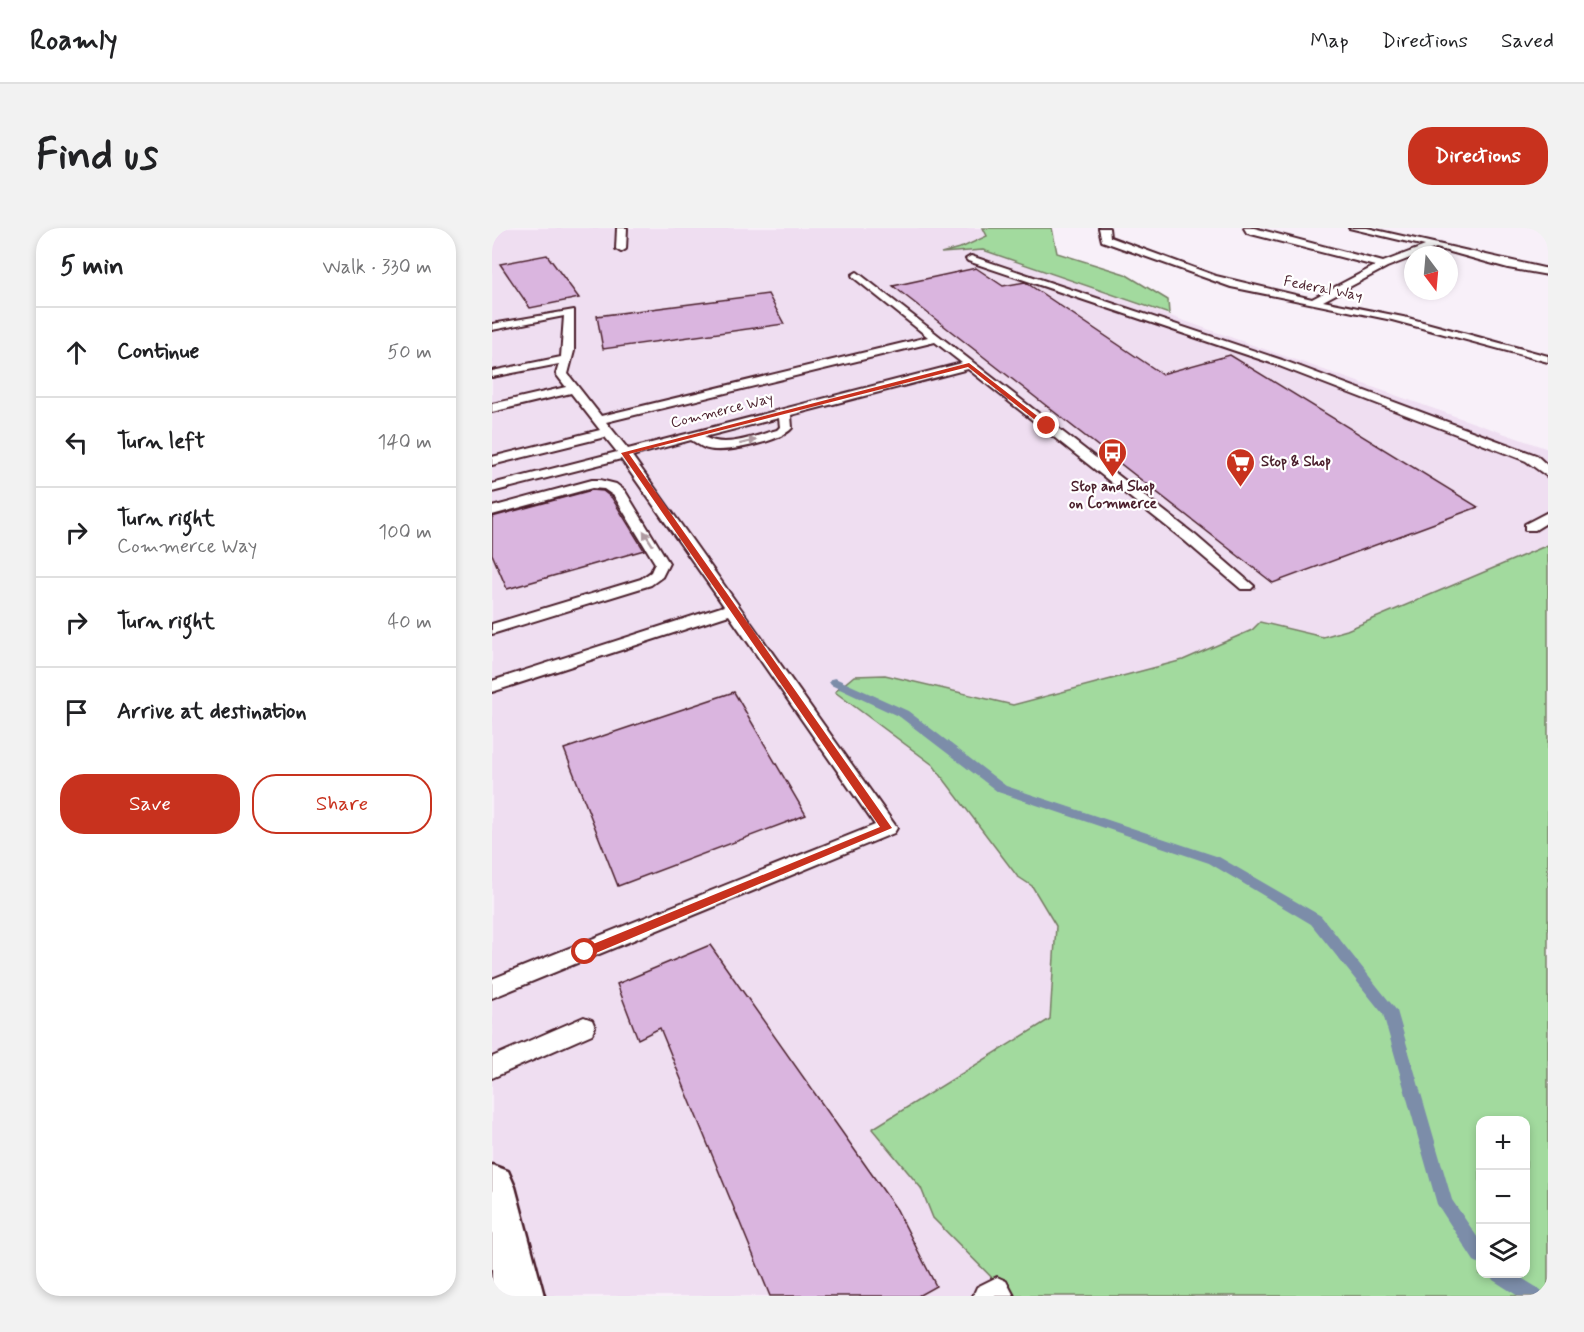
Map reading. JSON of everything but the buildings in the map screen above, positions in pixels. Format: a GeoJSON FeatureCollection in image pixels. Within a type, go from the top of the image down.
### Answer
{"type":"FeatureCollection","features":[{"type":"Feature","properties":{"kind":"main road"},"geometry":{"type":"LineString","coordinates":[[494,1202],[519,1296]]}},
{"type":"Feature","properties":{"kind":"lane"},"geometry":{"type":"LineString","coordinates":[[621,249],[622,228]]}},
{"type":"Feature","properties":{"kind":"lane","name":"Federal Way"},"geometry":{"type":"LineString","coordinates":[[1104,228],[1106,239],[1155,259],[1278,296],[1316,301],[1407,321],[1518,353],[1548,359]]}},
{"type":"Feature","properties":{"kind":"lane"},"geometry":{"type":"LineString","coordinates":[[1249,228],[1250,231],[1281,240],[1384,265]]}},
{"type":"Feature","properties":{"kind":"lane"},"geometry":{"type":"LineString","coordinates":[[1354,228],[1435,245],[1508,265],[1548,272]]}},
{"type":"Feature","properties":{"kind":"lane"},"geometry":{"type":"LineString","coordinates":[[1316,301],[1384,265],[1435,245]]}},
{"type":"Feature","properties":{"kind":"lane"},"geometry":{"type":"LineString","coordinates":[[971,259],[1278,362],[1531,458],[1548,473]]}},
{"type":"Feature","properties":{"kind":"lane"},"geometry":{"type":"LineString","coordinates":[[856,275],[1190,538],[1246,586]]}},
{"type":"Feature","properties":{"kind":"lane"},"geometry":{"type":"LineString","coordinates":[[492,327],[570,312],[566,359],[562,374],[609,432],[887,828],[492,989]]}},
{"type":"Feature","properties":{"kind":"lane"},"geometry":{"type":"LineString","coordinates":[[600,420],[936,338]]}},
{"type":"Feature","properties":{"kind":"lane"},"geometry":{"type":"LineString","coordinates":[[492,374],[566,359]]}},
{"type":"Feature","properties":{"kind":"lane","name":"Commerce Way"},"geometry":{"type":"LineString","coordinates":[[492,488],[969,365]]}},
{"type":"Feature","properties":{"kind":"lane"},"geometry":{"type":"LineString","coordinates":[[492,408],[574,389]]}},
{"type":"Feature","properties":{"kind":"lane"},"geometry":{"type":"LineString","coordinates":[[693,436],[710,446],[729,446],[781,433],[786,428],[784,412]]}},
{"type":"Feature","properties":{"kind":"lane"},"geometry":{"type":"LineString","coordinates":[[492,461],[609,432]]}},
{"type":"Feature","properties":{"kind":"lane"},"geometry":{"type":"LineString","coordinates":[[492,511],[592,484],[606,484],[615,487],[662,563],[657,574],[646,582],[492,629]]}},
{"type":"Feature","properties":{"kind":"lane"},"geometry":{"type":"LineString","coordinates":[[1530,527],[1548,516]]}},
{"type":"Feature","properties":{"kind":"lane"},"geometry":{"type":"LineString","coordinates":[[492,686],[734,608]]}},
{"type":"Feature","properties":{"kind":"lane"},"geometry":{"type":"LineString","coordinates":[[492,1068],[584,1028]]}},
{"type":"Feature","properties":{"kind":"lane"},"geometry":{"type":"LineString","coordinates":[[987,1296],[997,1290],[1001,1296]]}},
{"type":"Feature","properties":{"kind":"shaded area"},"geometry":{"type":"Polygon","coordinates":[[[492,228],[983,228],[988,236],[948,252],[983,250],[1548,449],[1548,545],[1347,630],[1323,637],[1260,622],[1252,630],[1183,660],[1013,705],[885,675],[835,691],[933,765],[1017,876],[1032,886],[1056,926],[1050,1019],[872,1129],[921,1188],[933,1218],[1010,1296],[492,1296],[492,228]]]}},
{"type":"Feature","properties":{"kind":"green space"},"geometry":{"type":"Polygon","coordinates":[[[983,228],[1052,228],[1057,253],[1125,274],[1168,300],[1169,314],[983,250],[941,253],[963,247],[987,236],[983,228]]]}},
{"type":"Feature","properties":{"kind":"green space"},"geometry":{"type":"Polygon","coordinates":[[[1548,545],[1548,1296],[1010,1296],[933,1218],[921,1188],[872,1129],[1050,1019],[1056,926],[1032,886],[1017,876],[933,765],[835,692],[854,676],[885,675],[1013,705],[1183,660],[1252,630],[1260,622],[1323,637],[1347,630],[1548,545]]]}},
{"type":"Feature","properties":{"kind":"waterway"},"geometry":{"type":"LineString","coordinates":[[835,682],[904,714],[1002,789],[1214,860],[1316,920],[1390,1011],[1445,1204],[1476,1249]]}},
{"type":"Feature","properties":{"kind":"waterway"},"geometry":{"type":"LineString","coordinates":[[1506,1278],[1535,1296]]}},
{"type":"Feature","properties":{"kind":"place","name":"Stop and Shop on Commerce"},"geometry":{"type":"Point","coordinates":[1113,478]}},
{"type":"Feature","properties":{"kind":"place","name":"Stop & Shop"},"geometry":{"type":"Point","coordinates":[1240,488]}},
{"type":"Feature","properties":{"kind":"route"},"geometry":{"type":"LineString","coordinates":[[585,952],[887,828],[624,453],[969,365],[1047,426]]}}]}
